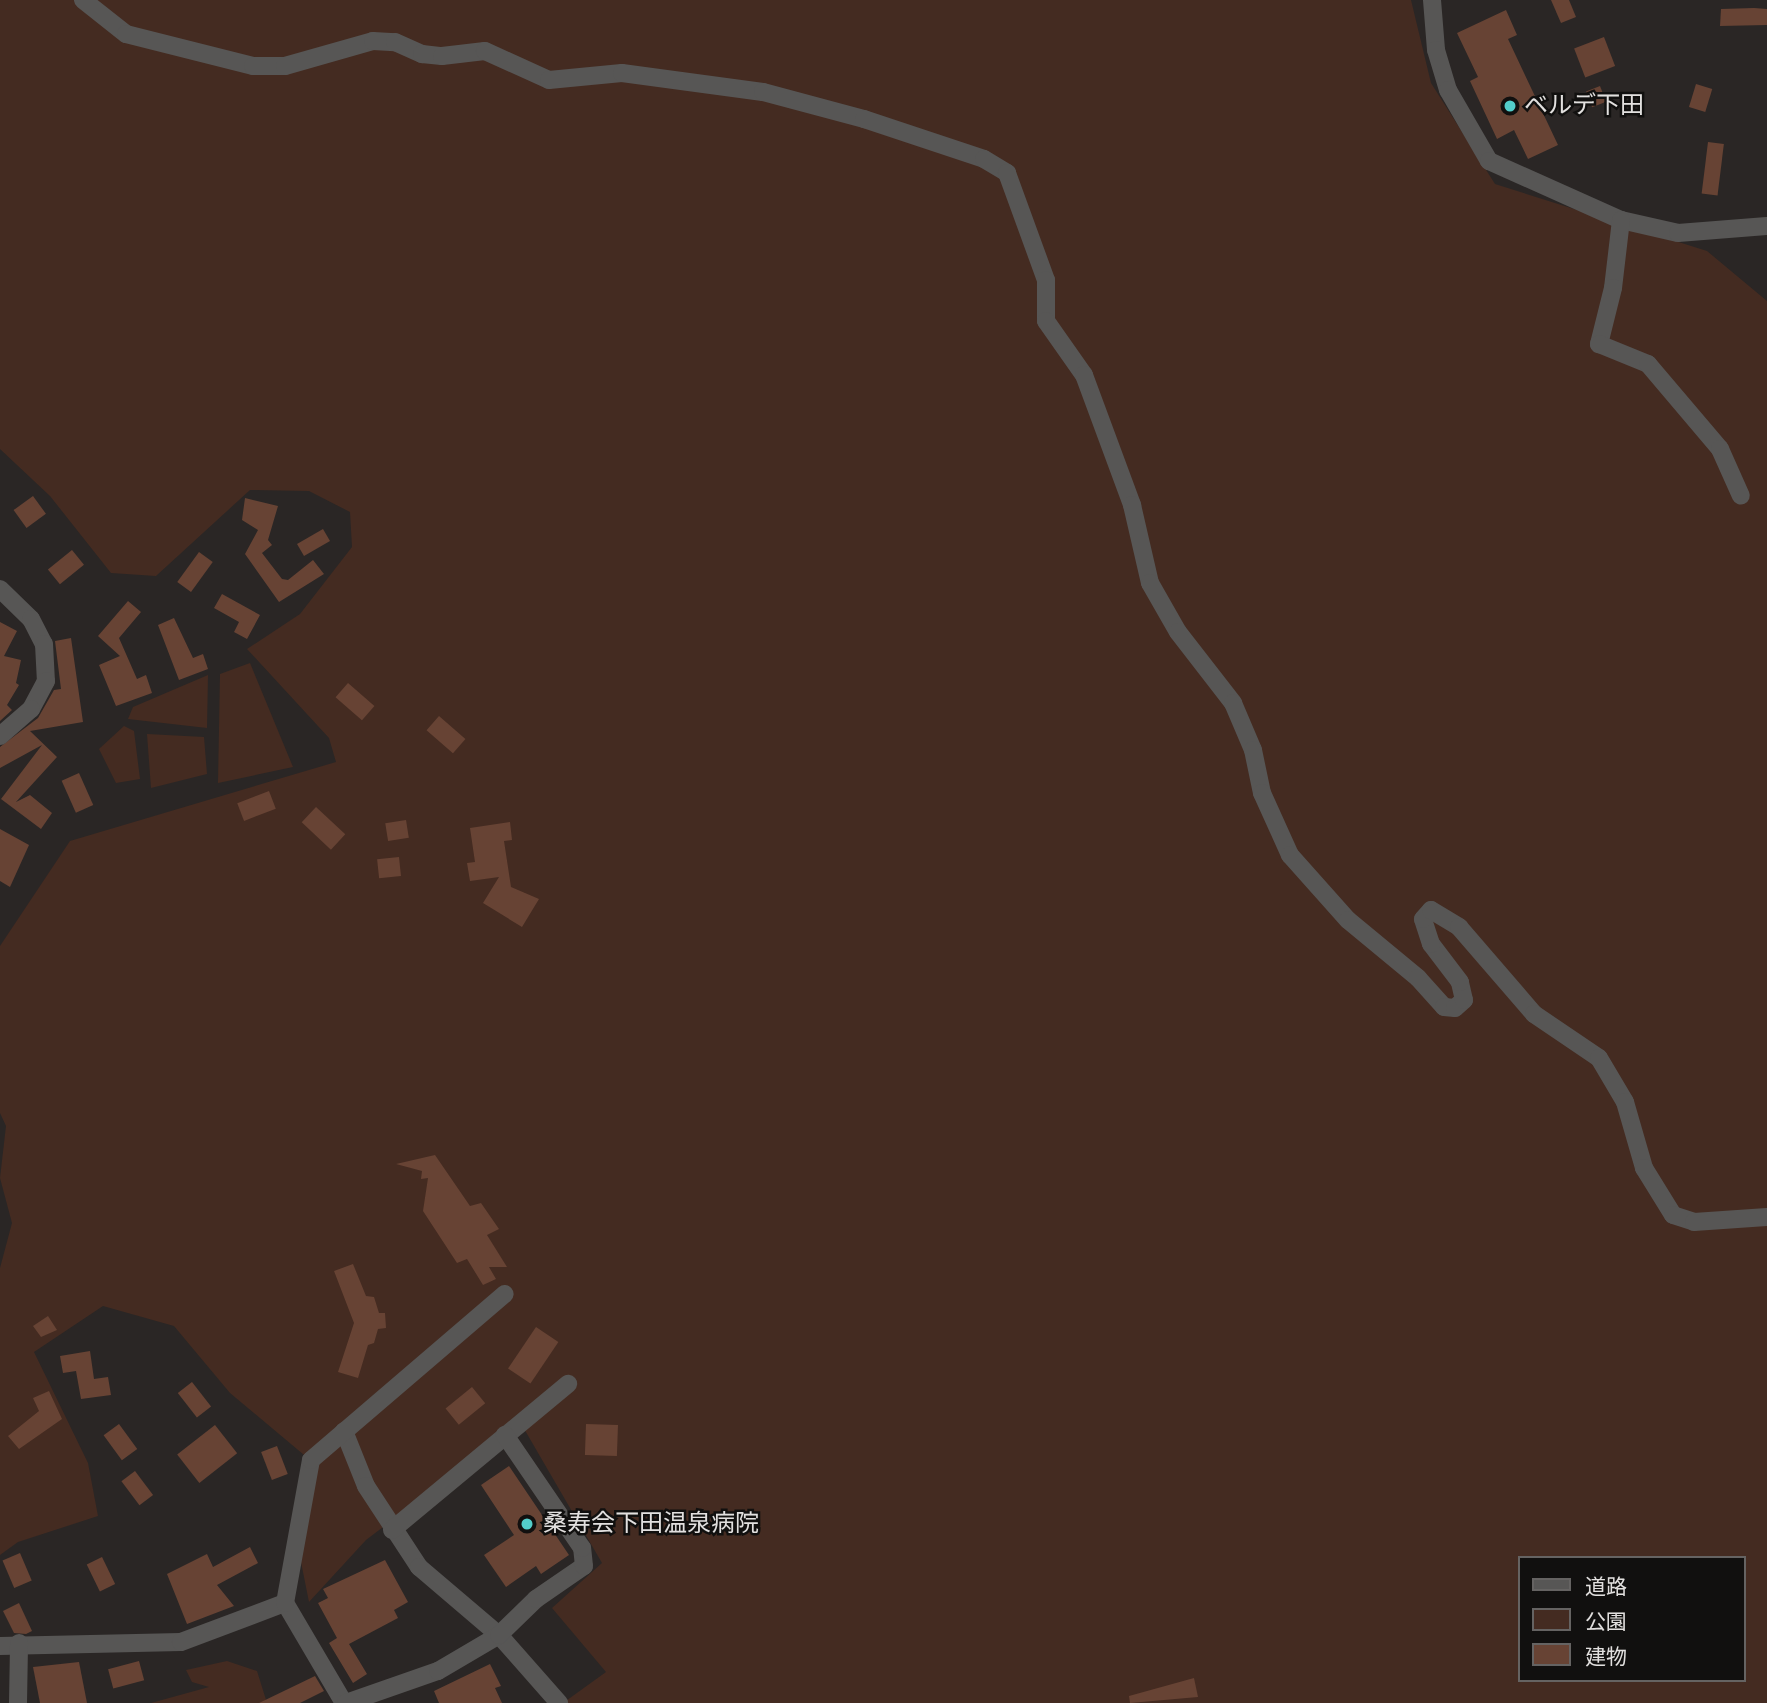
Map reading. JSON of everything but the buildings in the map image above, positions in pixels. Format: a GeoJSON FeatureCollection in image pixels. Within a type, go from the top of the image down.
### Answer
{"type":"FeatureCollection","features":[{"type":"Feature","properties":{"kind":"street"},"geometry":{"type":"LineString","coordinates":[[83,0],[126,34],[253,66],[285,66],[373,41],[395,42],[422,54],[442,56],[485,51],[549,80],[622,73],[763,92],[864,119],[984,159],[1007,173],[1046,280],[1046,321],[1084,374],[1132,505],[1150,583],[1178,632],[1233,703],[1254,750],[1262,793],[1290,855],[1348,920],[1418,978],[1444,1007],[1455,1008],[1464,999],[1460,982],[1431,943],[1423,919],[1431,910],[1459,927],[1499,979],[1534,1014],[1599,1058],[1625,1102],[1644,1168],[1673,1215],[1694,1222],[1767,1217]]}},
{"type":"Feature","properties":{"kind":"street"},"geometry":{"type":"LineString","coordinates":[[1432,0],[1436,50],[1448,90],[1489,161],[1622,220],[1678,233],[1767,226]]}},
{"type":"Feature","properties":{"kind":"street"},"geometry":{"type":"LineString","coordinates":[[1622,220],[1613,288],[1599,344],[1648,364],[1720,449],[1741,496]]}},
{"type":"Feature","properties":{"kind":"street"},"geometry":{"type":"LineString","coordinates":[[0,589],[31,619],[44,644],[46,681],[30,709],[0,736]]}},
{"type":"Feature","properties":{"kind":"street"},"geometry":{"type":"LineString","coordinates":[[505,1294],[311,1460],[285,1603],[345,1703],[438,1671],[499,1635],[536,1599],[583,1566],[582,1548],[505,1435]]}},
{"type":"Feature","properties":{"kind":"street"},"geometry":{"type":"LineString","coordinates":[[392,1530],[568,1384]]}},
{"type":"Feature","properties":{"kind":"street"},"geometry":{"type":"LineString","coordinates":[[344,1431],[366,1486],[392,1530],[419,1567],[499,1635],[559,1703]]}},
{"type":"Feature","properties":{"kind":"street"},"geometry":{"type":"LineString","coordinates":[[0,1647],[19,1643],[181,1643],[285,1603]]}},
{"type":"Feature","properties":{"kind":"street"},"geometry":{"type":"LineString","coordinates":[[18,1703],[19,1643]]}},
{"type":"Feature","properties":{"kind":"green space"},"geometry":{"type":"Polygon","coordinates":[[[0,0],[1411,0],[1431,83],[1495,184],[1707,251],[1767,301],[1767,1703],[563,1703],[606,1672],[552,1608],[602,1563],[523,1427],[519,1424],[366,1540],[309,1602],[299,1552],[310,1460],[230,1393],[174,1326],[103,1306],[34,1352],[88,1463],[98,1516],[18,1542],[0,1555],[0,1268],[12,1223],[0,1178],[6,1126],[0,1113],[0,946],[70,841],[336,762],[329,738],[247,649],[300,614],[352,547],[350,512],[309,491],[250,490],[156,576],[111,573],[50,496],[0,449],[0,0]]]}},
{"type":"Feature","properties":{"kind":"green space"},"geometry":{"type":"Polygon","coordinates":[[[250,663],[293,767],[218,783],[220,674],[250,663]]]}},
{"type":"Feature","properties":{"kind":"green space"},"geometry":{"type":"Polygon","coordinates":[[[208,675],[207,728],[128,719],[133,707],[208,675]]]}},
{"type":"Feature","properties":{"kind":"green space"},"geometry":{"type":"Polygon","coordinates":[[[124,726],[134,731],[140,779],[116,783],[99,749],[124,726]]]}},
{"type":"Feature","properties":{"kind":"green space"},"geometry":{"type":"Polygon","coordinates":[[[147,734],[204,737],[207,774],[151,788],[147,734]]]}},
{"type":"Feature","properties":{"kind":"green space"},"geometry":{"type":"Polygon","coordinates":[[[227,1661],[257,1671],[267,1703],[151,1703],[209,1687],[192,1682],[186,1670],[227,1661]]]}},
{"type":"Feature","properties":{"kind":"place","name":"ベルデ下田"},"geometry":{"type":"Point","coordinates":[1510,106]}},
{"type":"Feature","properties":{"kind":"place","name":"桑寿会下田温泉病院"},"geometry":{"type":"Point","coordinates":[527,1524]}}]}
